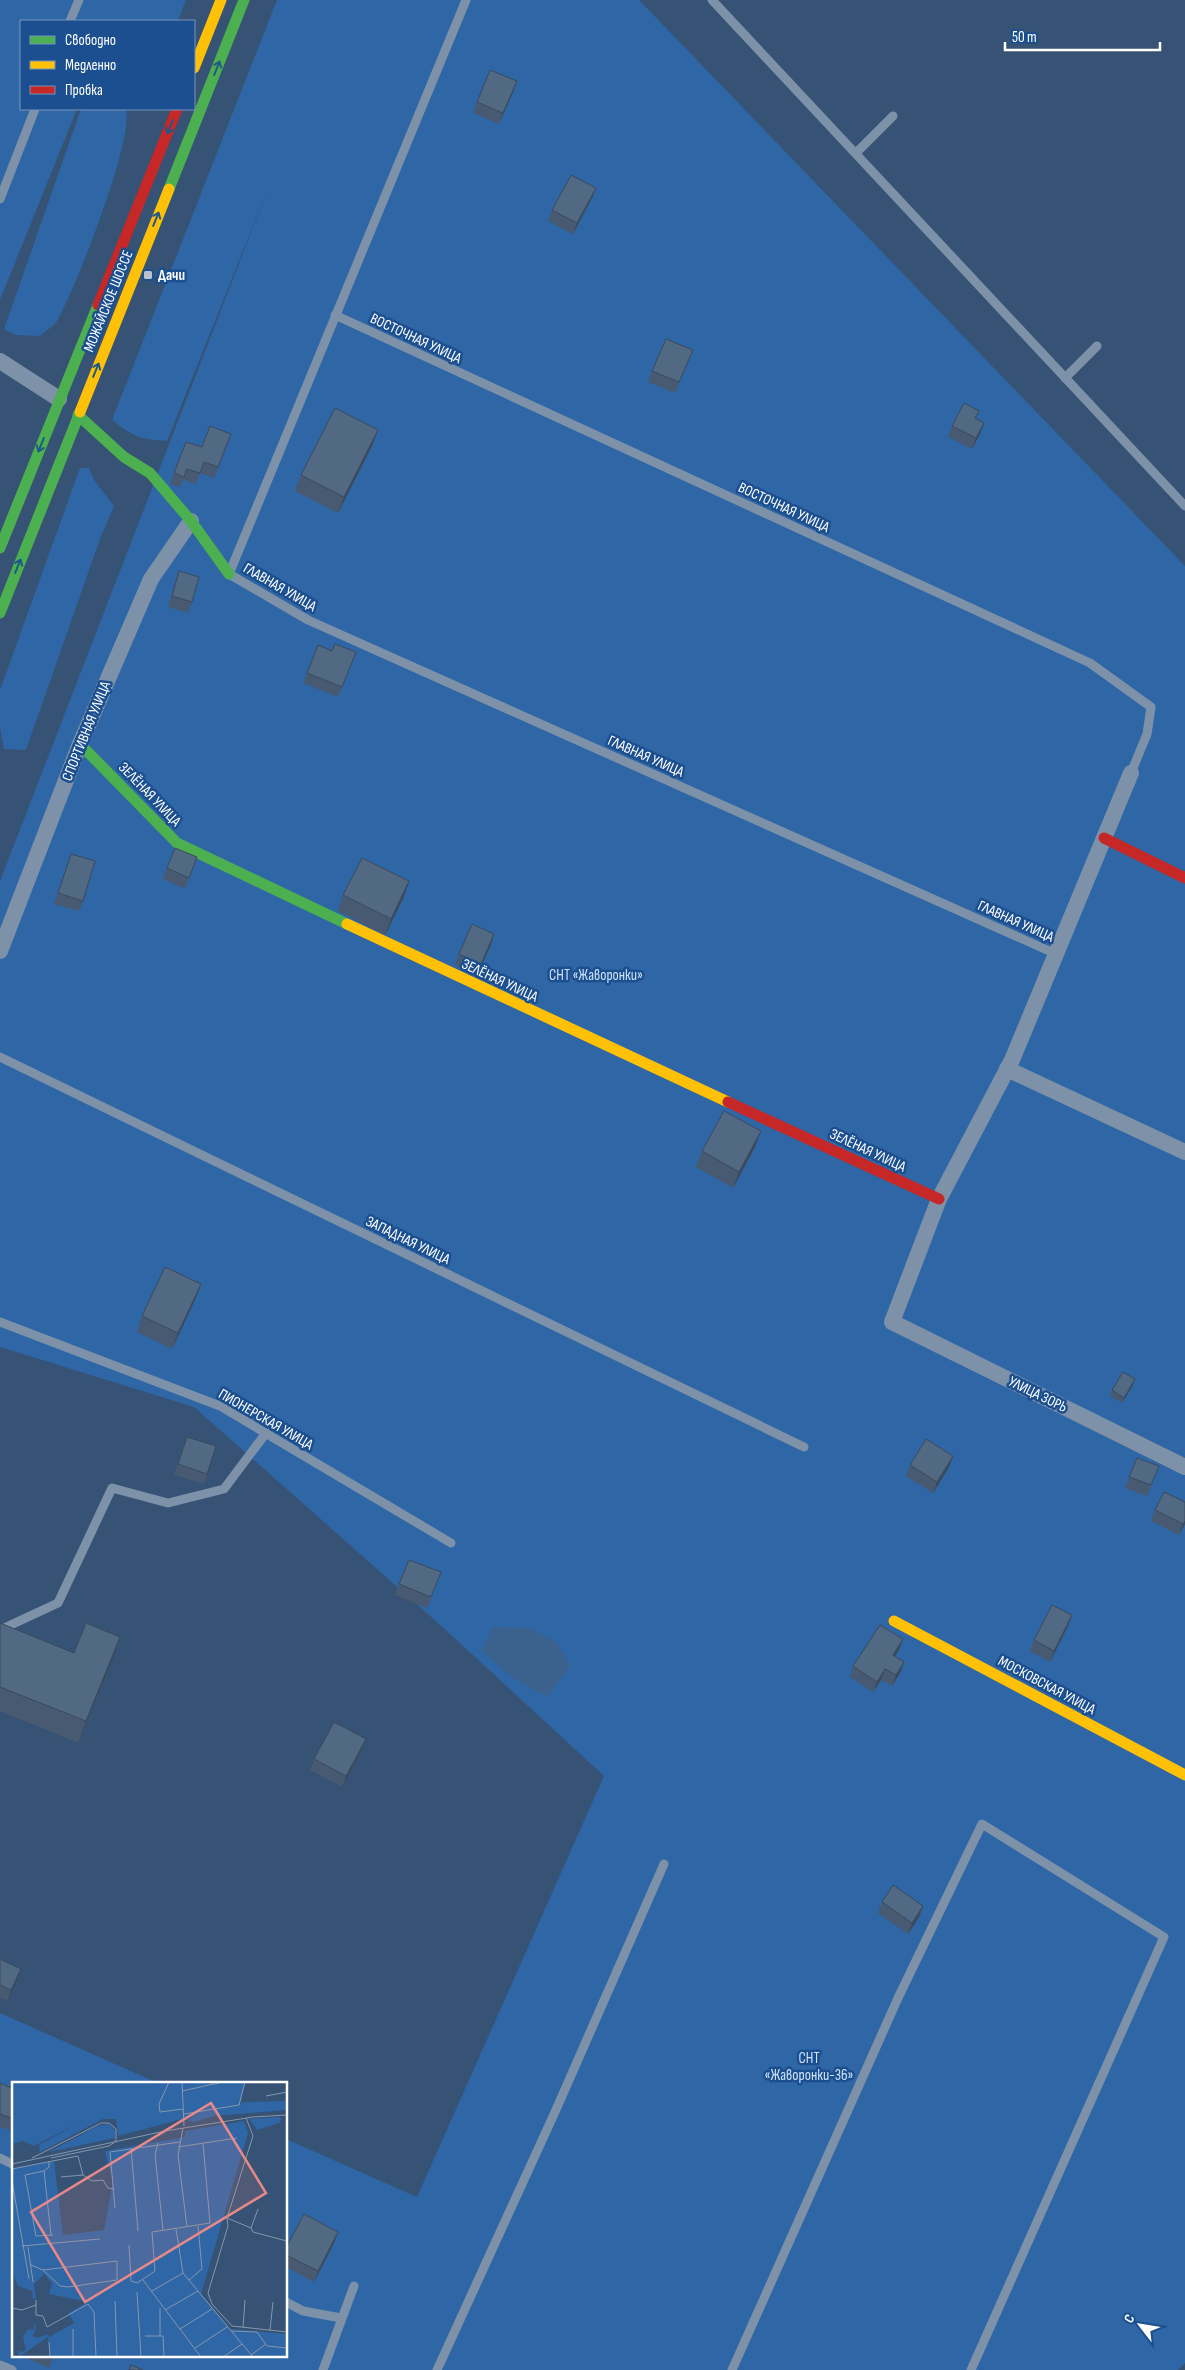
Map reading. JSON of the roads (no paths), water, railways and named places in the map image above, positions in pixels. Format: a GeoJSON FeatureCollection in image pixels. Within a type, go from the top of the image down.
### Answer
{"type":"FeatureCollection","features":[{"type":"Feature","properties":{"kind":"street"},"geometry":{"type":"LineString","coordinates":[[195,65],[221,0]]}},
{"type":"Feature","properties":{"kind":"street","name":"МОЖАЙСКОЕ ШОССЕ"},"geometry":{"type":"LineString","coordinates":[[0,613],[244,0]]}},
{"type":"Feature","properties":{"kind":"street","name":"МОЖАЙСКОЕ ШОССЕ"},"geometry":{"type":"LineString","coordinates":[[0,548],[177,110]]}},
{"type":"Feature","properties":{"kind":"street"},"geometry":{"type":"LineString","coordinates":[[0,362],[59,399]]}},
{"type":"Feature","properties":{"kind":"street"},"geometry":{"type":"LineString","coordinates":[[78,416],[124,456],[150,473],[191,521],[229,574]]}},
{"type":"Feature","properties":{"kind":"street","name":"СПОРТИВНАЯ УЛИЦА"},"geometry":{"type":"LineString","coordinates":[[0,951],[80,744],[151,579],[191,521]]}},
{"type":"Feature","properties":{"kind":"street","name":"ЗЕЛЁНАЯ УЛИЦА"},"geometry":{"type":"LineString","coordinates":[[80,744],[177,843],[523,1008],[939,1199]]}},
{"type":"Feature","properties":{"kind":"street"},"geometry":{"type":"LineString","coordinates":[[939,1199],[1007,1070],[1131,773]]}},
{"type":"Feature","properties":{"kind":"street"},"geometry":{"type":"LineString","coordinates":[[1104,838],[1185,878]]}},
{"type":"Feature","properties":{"kind":"street"},"geometry":{"type":"LineString","coordinates":[[1007,1070],[1185,1152]]}},
{"type":"Feature","properties":{"kind":"street","name":"УЛИЦА ЗОРЬ"},"geometry":{"type":"LineString","coordinates":[[939,1199],[892,1322],[1185,1467]]}},
{"type":"Feature","properties":{"kind":"street","name":"МОСКОВСКАЯ УЛИЦА"},"geometry":{"type":"LineString","coordinates":[[894,1621],[1185,1775]]}},
{"type":"Feature","properties":{"kind":"lane"},"geometry":{"type":"LineString","coordinates":[[70,20],[79,0]]}},
{"type":"Feature","properties":{"kind":"lane"},"geometry":{"type":"LineString","coordinates":[[229,574],[466,0]]}},
{"type":"Feature","properties":{"kind":"lane"},"geometry":{"type":"LineString","coordinates":[[712,0],[1185,506]]}},
{"type":"Feature","properties":{"kind":"lane"},"geometry":{"type":"LineString","coordinates":[[0,199],[35,110]]}},
{"type":"Feature","properties":{"kind":"lane"},"geometry":{"type":"LineString","coordinates":[[856,153],[893,116]]}},
{"type":"Feature","properties":{"kind":"lane","name":"ВОСТОЧНАЯ УЛИЦА"},"geometry":{"type":"LineString","coordinates":[[335,315],[1090,663],[1151,707],[1147,734],[1131,773]]}},
{"type":"Feature","properties":{"kind":"lane"},"geometry":{"type":"LineString","coordinates":[[1065,378],[1097,346]]}},
{"type":"Feature","properties":{"kind":"lane","name":"ГЛАВНАЯ УЛИЦА"},"geometry":{"type":"LineString","coordinates":[[229,574],[308,620],[1056,954]]}},
{"type":"Feature","properties":{"kind":"lane","name":"ЗАПАДНАЯ УЛИЦА"},"geometry":{"type":"LineString","coordinates":[[0,1058],[804,1447]]}},
{"type":"Feature","properties":{"kind":"lane","name":"ПИОНЕРСКАЯ УЛИЦА"},"geometry":{"type":"LineString","coordinates":[[0,1322],[220,1406],[451,1543]]}},
{"type":"Feature","properties":{"kind":"lane"},"geometry":{"type":"LineString","coordinates":[[0,1630],[58,1603],[112,1488],[168,1503],[224,1489],[266,1433]]}},
{"type":"Feature","properties":{"kind":"lane"},"geometry":{"type":"LineString","coordinates":[[732,2370],[898,1998],[982,1824],[1164,1937],[971,2370]]}},
{"type":"Feature","properties":{"kind":"lane"},"geometry":{"type":"LineString","coordinates":[[437,2370],[551,2121],[664,1864]]}},
{"type":"Feature","properties":{"kind":"lane"},"geometry":{"type":"LineString","coordinates":[[0,2158],[12,2164]]}},
{"type":"Feature","properties":{"kind":"lane"},"geometry":{"type":"LineString","coordinates":[[323,2370],[354,2286]]}},
{"type":"Feature","properties":{"kind":"lane"},"geometry":{"type":"LineString","coordinates":[[288,2303],[303,2311],[341,2318]]}},
{"type":"Feature","properties":{"kind":"lane"},"geometry":{"type":"LineString","coordinates":[[0,2365],[12,2370]]}},
{"type":"Feature","properties":{"kind":"place","name":"Дачи"},"geometry":{"type":"Point","coordinates":[148,275]}},
{"type":"Feature","properties":{"kind":"park label","name":"СНТ «Жаворонки»"},"geometry":{"type":"Point","coordinates":[596,975]}},
{"type":"Feature","properties":{"kind":"park label","name":"СНТ «Жаворонки-36»"},"geometry":{"type":"Point","coordinates":[809,2066]}}]}
